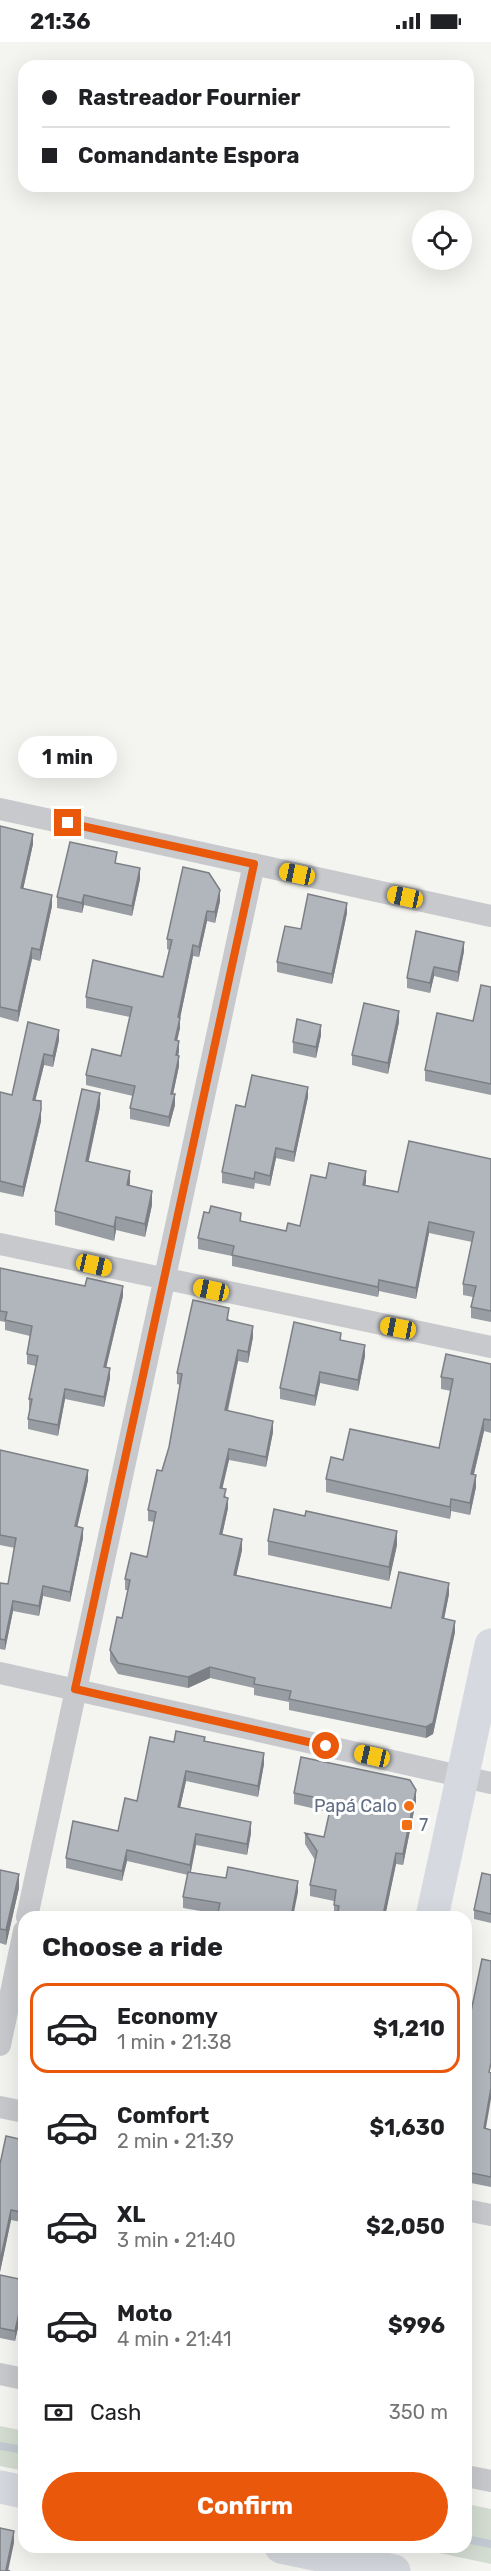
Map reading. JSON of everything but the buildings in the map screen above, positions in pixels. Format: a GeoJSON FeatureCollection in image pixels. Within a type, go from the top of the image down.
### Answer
{"type":"FeatureCollection","features":[{"type":"Feature","properties":{"kind":"main road"},"geometry":{"type":"LineString","coordinates":[[434,1911],[477,1780],[491,1645]]}},
{"type":"Feature","properties":{"kind":"main road"},"geometry":{"type":"LineString","coordinates":[[0,2487],[18,2491]]}},
{"type":"Feature","properties":{"kind":"main road"},"geometry":{"type":"LineString","coordinates":[[292,2554],[394,2571]]}},
{"type":"Feature","properties":{"kind":"street"},"geometry":{"type":"LineString","coordinates":[[0,809],[491,916]]}},
{"type":"Feature","properties":{"kind":"street"},"geometry":{"type":"LineString","coordinates":[[28,1911],[254,864]]}},
{"type":"Feature","properties":{"kind":"street"},"geometry":{"type":"LineString","coordinates":[[0,1244],[164,1281],[491,1347]]}},
{"type":"Feature","properties":{"kind":"street"},"geometry":{"type":"LineString","coordinates":[[0,1673],[477,1780]]}},
{"type":"Feature","properties":{"kind":"street"},"geometry":{"type":"LineString","coordinates":[[0,2045],[18,1960]]}},
{"type":"Feature","properties":{"kind":"street"},"geometry":{"type":"LineString","coordinates":[[0,2107],[18,2111]]}},
{"type":"Feature","properties":{"kind":"street"},"geometry":{"type":"LineString","coordinates":[[472,2211],[491,2215]]}},
{"type":"Feature","properties":{"kind":"street"},"geometry":{"type":"LineString","coordinates":[[0,2374],[18,2378]]}},
{"type":"Feature","properties":{"kind":"street"},"geometry":{"type":"LineString","coordinates":[[472,2477],[491,2481]]}},
{"type":"Feature","properties":{"kind":"shaded area"},"geometry":{"type":"Polygon","coordinates":[[[0,2426],[18,2430],[18,2470],[0,2466],[0,2426]]]}},
{"type":"Feature","properties":{"kind":"shaded area"},"geometry":{"type":"Polygon","coordinates":[[[472,2505],[491,2509],[491,2564],[439,2553],[472,2553],[472,2505]]]}},
{"type":"Feature","properties":{"kind":"waterway"},"geometry":{"type":"LineString","coordinates":[[0,2446],[18,2449]]}},
{"type":"Feature","properties":{"kind":"waterway"},"geometry":{"type":"LineString","coordinates":[[472,2540],[491,2544]]}},
{"type":"Feature","properties":{"kind":"place","name":"Papá Calo"},"geometry":{"type":"Point","coordinates":[409,1806]}},
{"type":"Feature","properties":{"kind":"place","name":"7"},"geometry":{"type":"Point","coordinates":[407,1825]}},
{"type":"Feature","properties":{"kind":"route"},"geometry":{"type":"LineString","coordinates":[[68,823],[254,864],[75,1689],[326,1746]]}}]}
